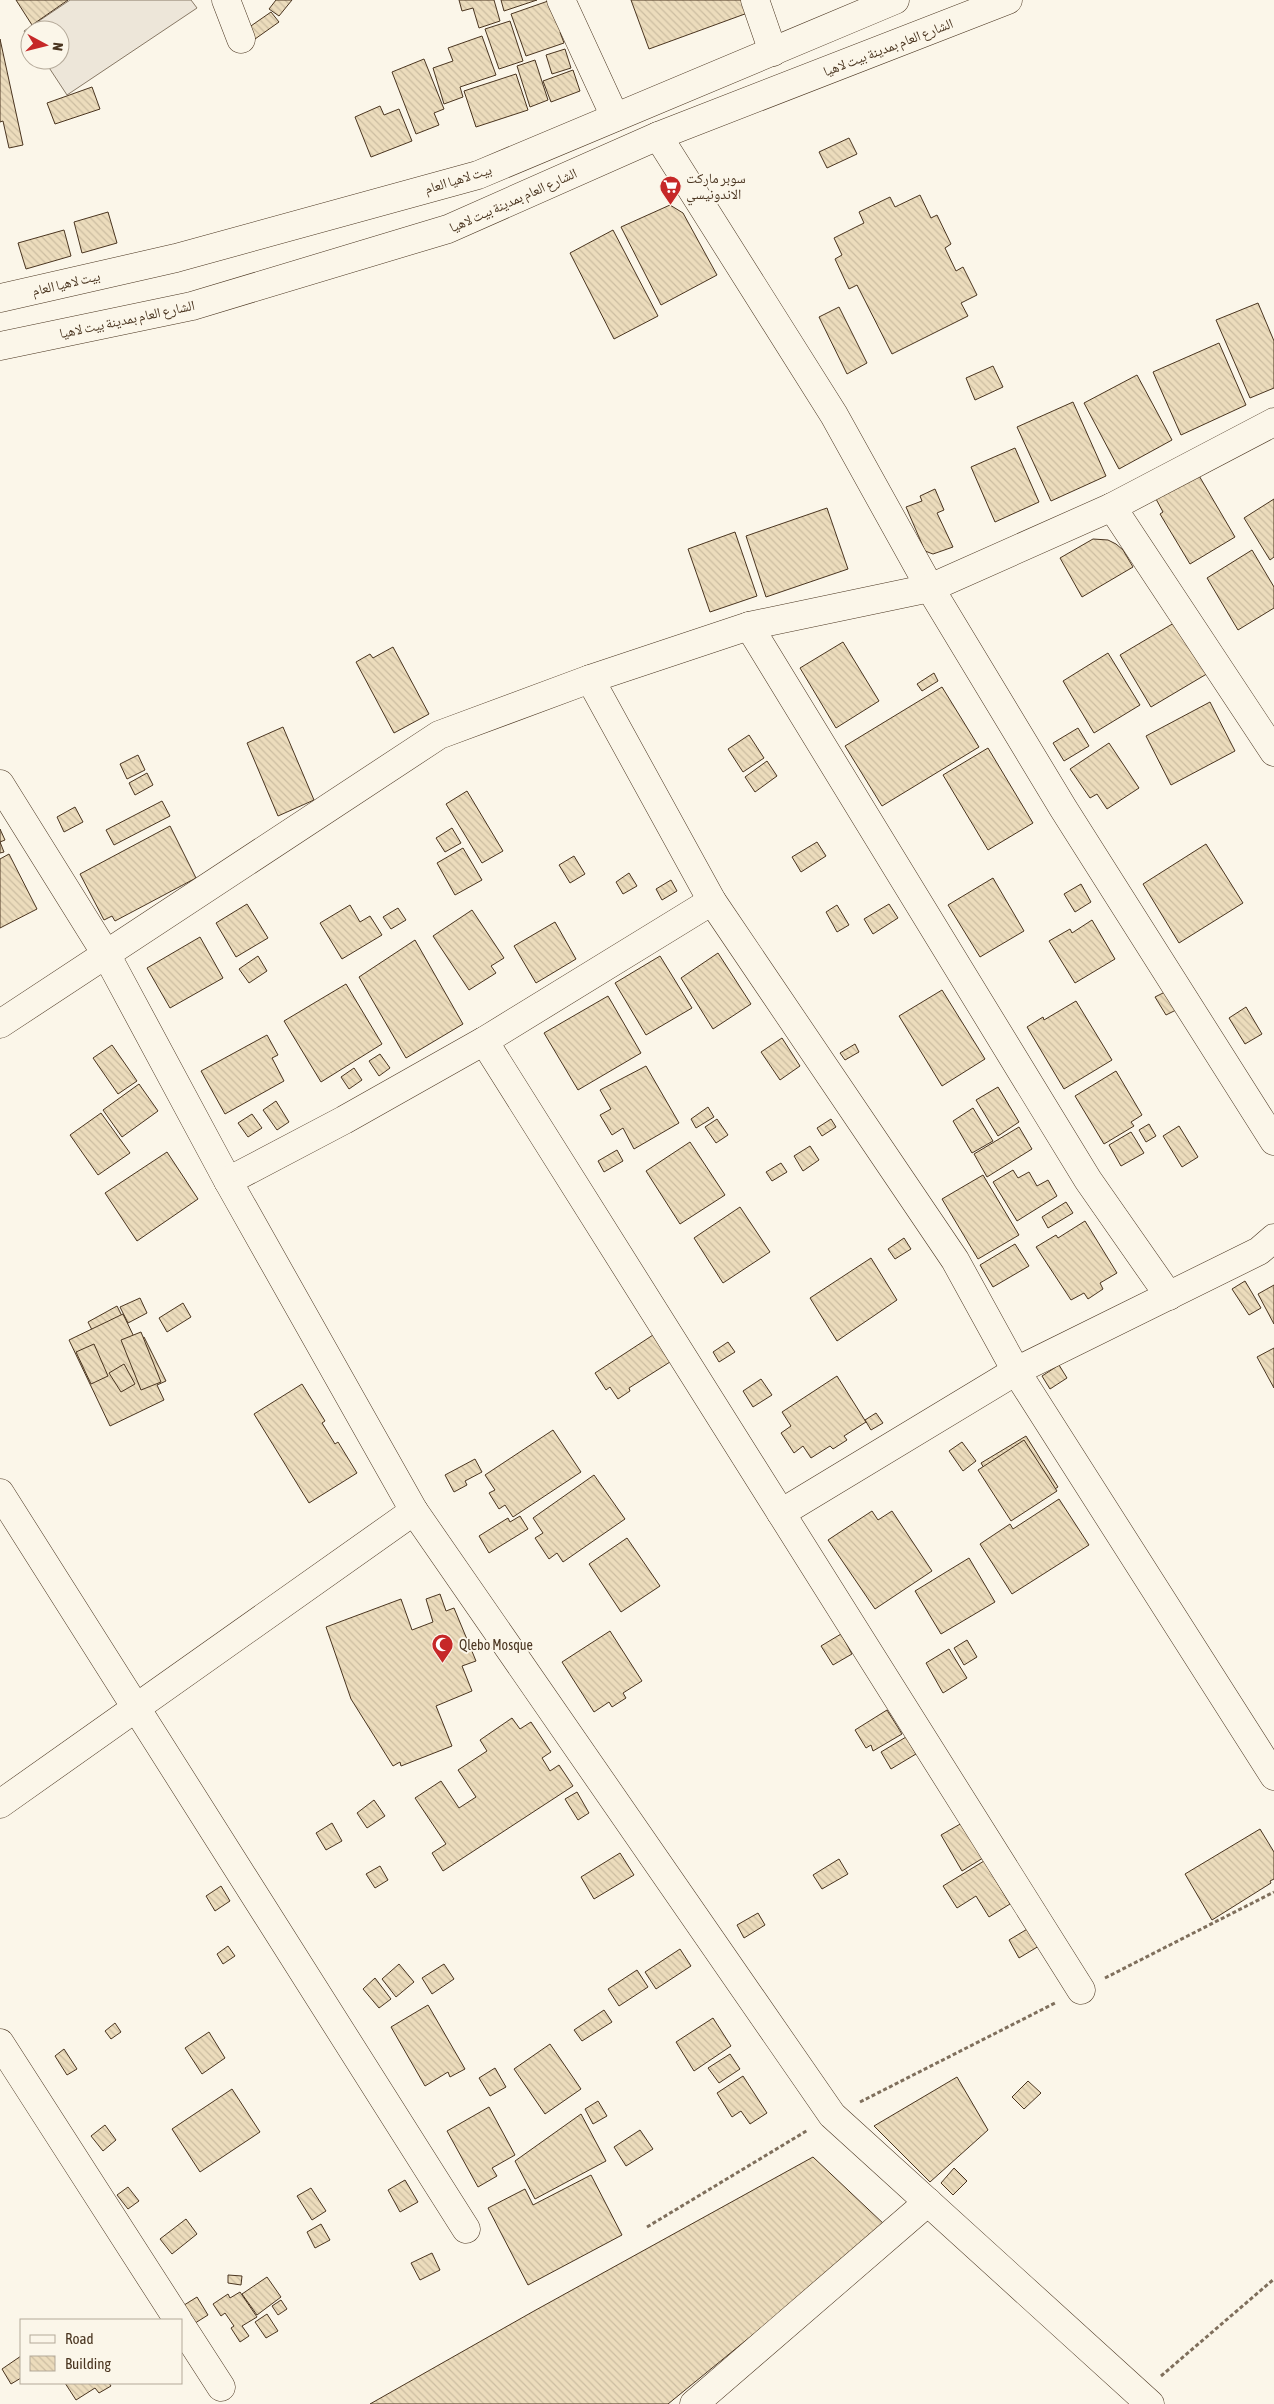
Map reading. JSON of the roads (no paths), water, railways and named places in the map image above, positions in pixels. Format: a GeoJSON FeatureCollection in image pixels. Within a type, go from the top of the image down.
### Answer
{"type":"FeatureCollection","features":[{"type":"Feature","properties":{"kind":"street"},"geometry":{"type":"LineString","coordinates":[[226,0],[240,39]]}},
{"type":"Feature","properties":{"kind":"street"},"geometry":{"type":"LineString","coordinates":[[562,0],[615,117]]}},
{"type":"Feature","properties":{"kind":"street"},"geometry":{"type":"LineString","coordinates":[[755,0],[773,52]]}},
{"type":"Feature","properties":{"kind":"street","name":"بيت لاهيا العام"},"geometry":{"type":"LineString","coordinates":[[0,298],[176,258],[478,175],[896,0]]}},
{"type":"Feature","properties":{"kind":"street","name":"الشارع العام بمدينة بيت لاهيا"},"geometry":{"type":"LineString","coordinates":[[0,346],[192,306],[448,228],[658,136],[1008,0]]}},
{"type":"Feature","properties":{"kind":"street"},"geometry":{"type":"LineString","coordinates":[[658,136],[834,415],[930,588],[1063,808],[1274,1141]]}},
{"type":"Feature","properties":{"kind":"street"},"geometry":{"type":"LineString","coordinates":[[0,1024],[439,735],[590,679],[749,626],[930,588],[1112,507],[1274,422]]}},
{"type":"Feature","properties":{"kind":"street"},"geometry":{"type":"LineString","coordinates":[[1112,507],[1274,752]]}},
{"type":"Feature","properties":{"kind":"street"},"geometry":{"type":"LineString","coordinates":[[749,626],[1088,1180],[1169,1296]]}},
{"type":"Feature","properties":{"kind":"street"},"geometry":{"type":"LineString","coordinates":[[590,679],[712,901],[954,1260],[1016,1371],[1274,1776]]}},
{"type":"Feature","properties":{"kind":"street"},"geometry":{"type":"LineString","coordinates":[[0,784],[106,954],[228,1181],[414,1511],[832,2115],[1144,2399]]}},
{"type":"Feature","properties":{"kind":"street"},"geometry":{"type":"LineString","coordinates":[[228,1181],[344,1120],[484,1041],[712,901]]}},
{"type":"Feature","properties":{"kind":"street"},"geometry":{"type":"LineString","coordinates":[[484,1041],[1081,1990]]}},
{"type":"Feature","properties":{"kind":"street"},"geometry":{"type":"LineString","coordinates":[[781,1513],[1016,1371],[1259,1251],[1274,1238]]}},
{"type":"Feature","properties":{"kind":"street"},"geometry":{"type":"LineString","coordinates":[[0,1494],[466,2229]]}},
{"type":"Feature","properties":{"kind":"street"},"geometry":{"type":"LineString","coordinates":[[0,1804],[414,1511]]}},
{"type":"Feature","properties":{"kind":"street"},"geometry":{"type":"LineString","coordinates":[[0,2043],[177,2319]]}},
{"type":"Feature","properties":{"kind":"street"},"geometry":{"type":"LineString","coordinates":[[694,2404],[928,2202]]}},
{"type":"Feature","properties":{"kind":"street"},"geometry":{"type":"LineString","coordinates":[[182,2327],[221,2387]]}},
{"type":"Feature","properties":{"kind":"place","name":"سوبر ماركت الاندونيسي"},"geometry":{"type":"Point","coordinates":[670,205]}},
{"type":"Feature","properties":{"kind":"place","name":"Qlebo Mosque"},"geometry":{"type":"Point","coordinates":[443,1664]}}]}
